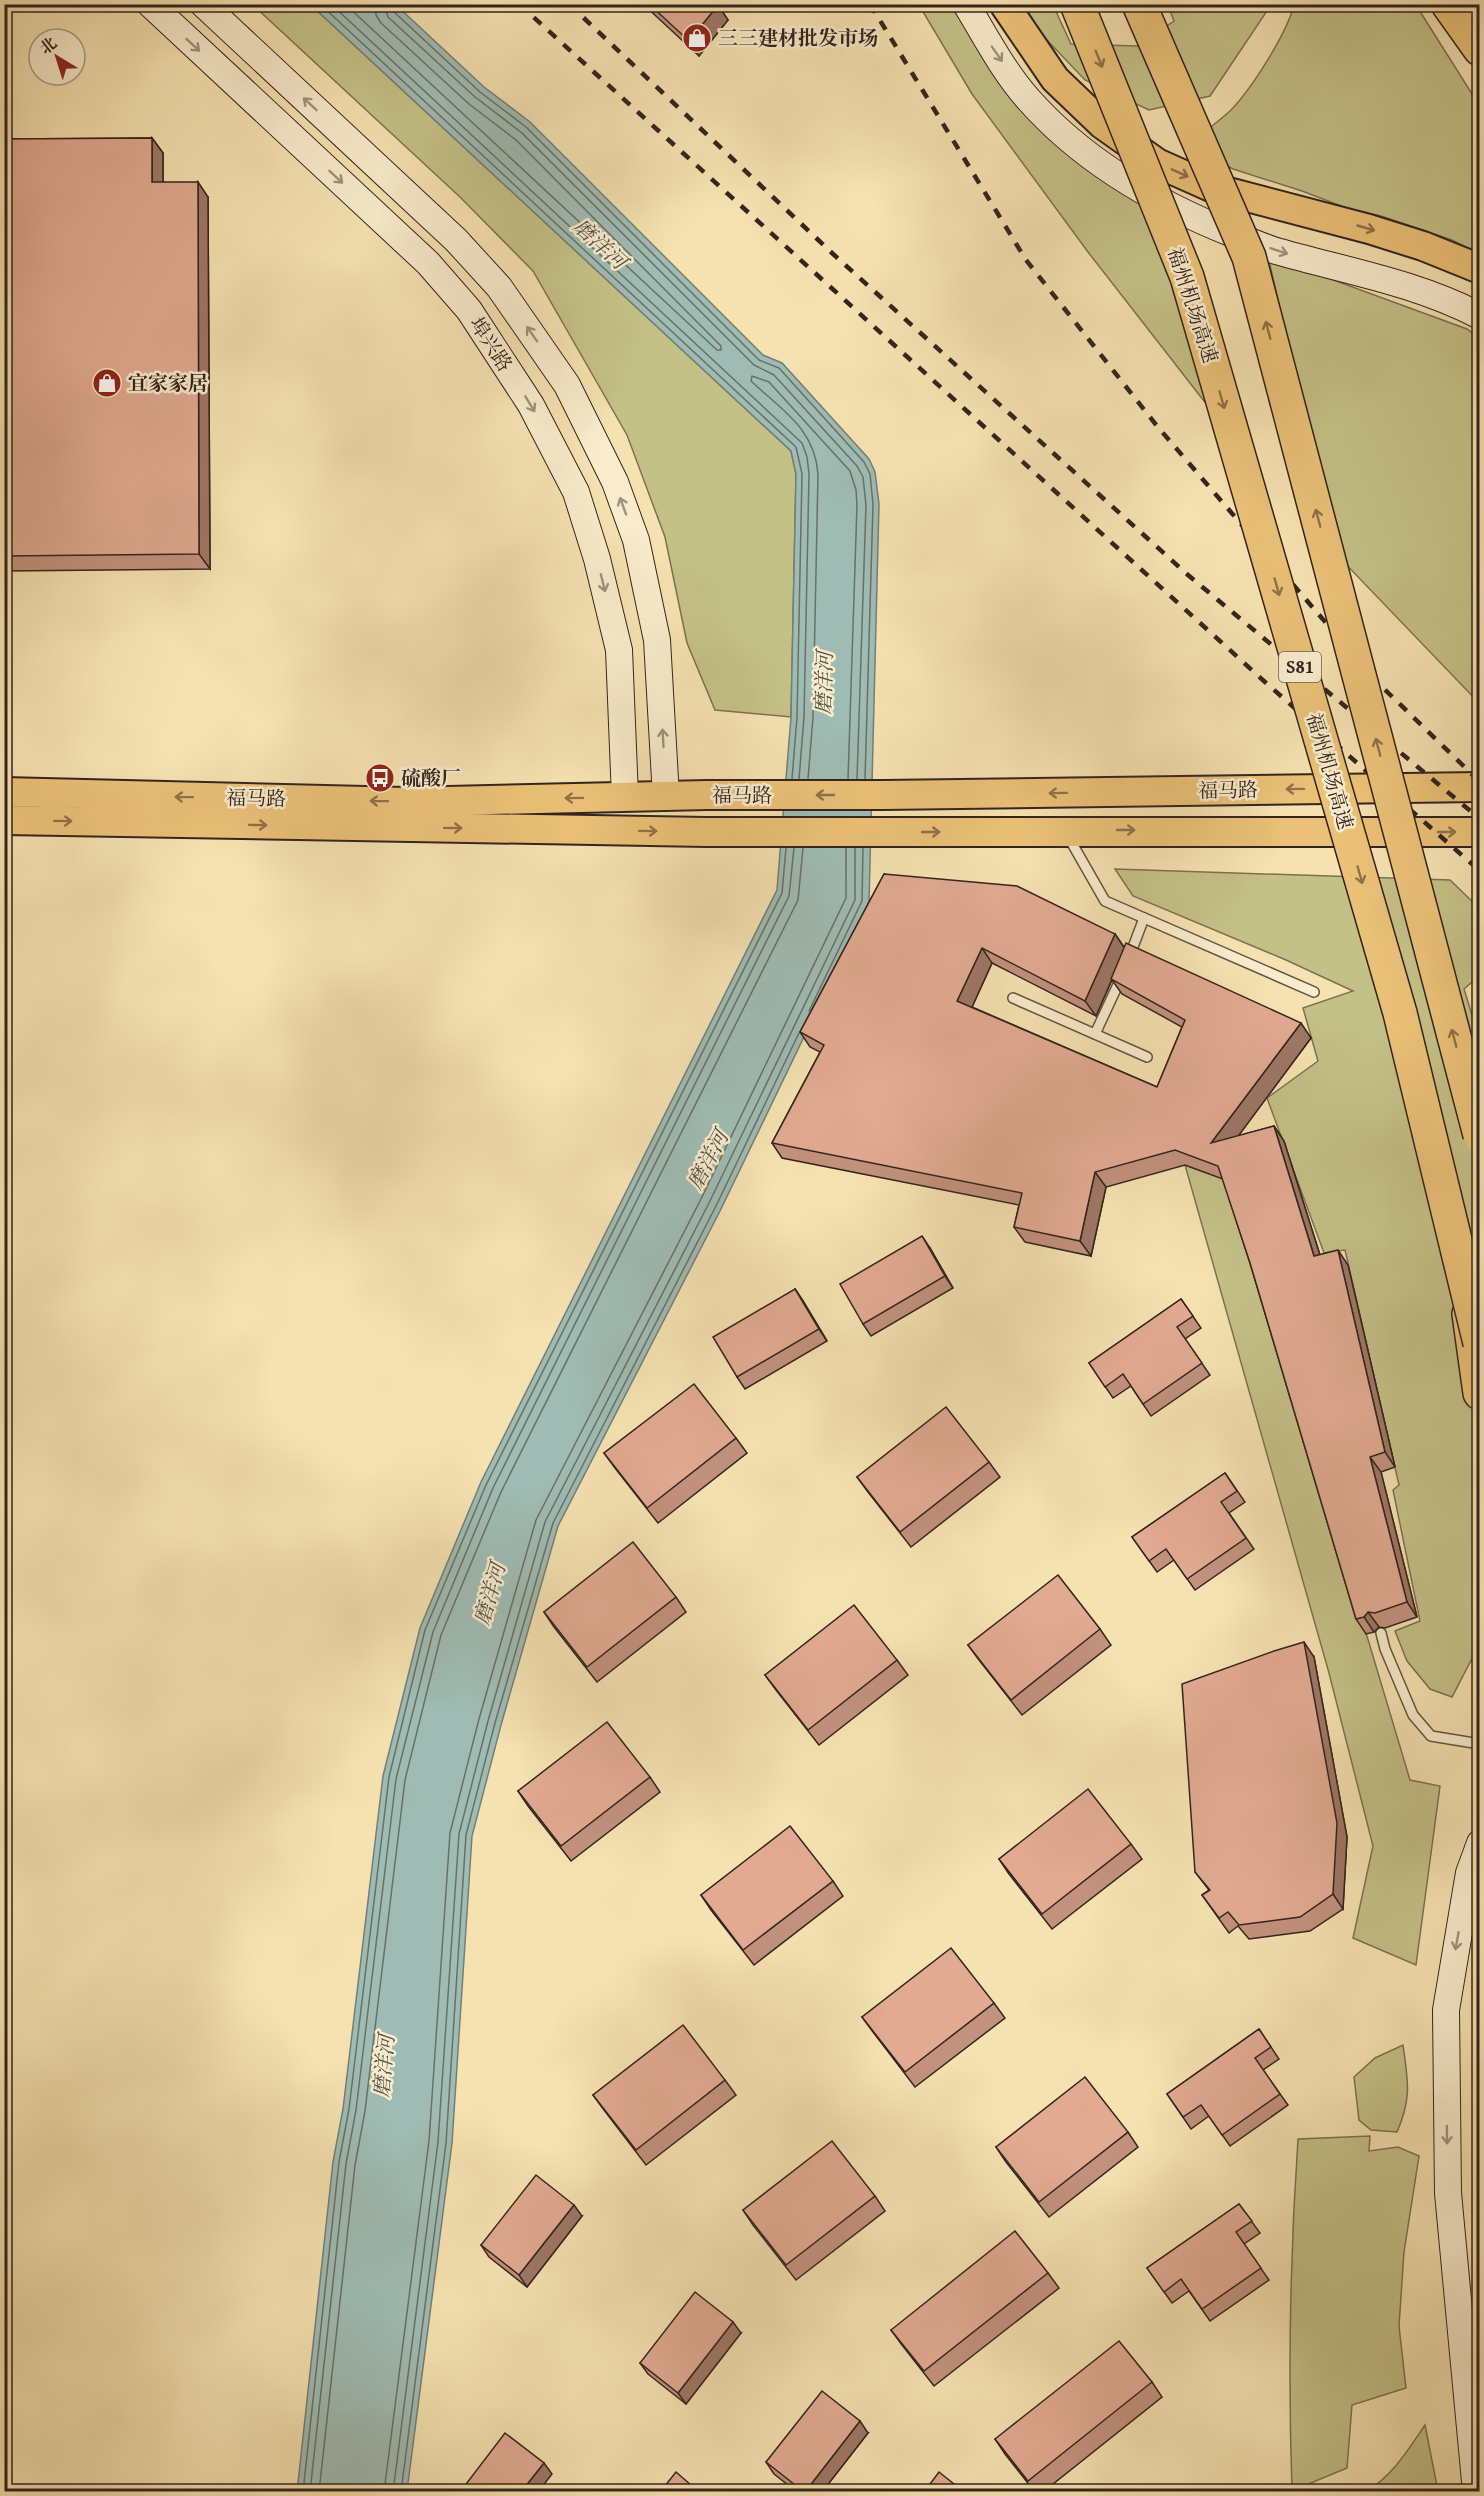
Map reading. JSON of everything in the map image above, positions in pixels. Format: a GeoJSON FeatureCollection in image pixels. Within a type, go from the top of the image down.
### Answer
{"type":"FeatureCollection","features":[{"type":"Feature","properties":{"kind":"highway","name":"福州机场高速"},"geometry":{"type":"LineString","coordinates":[[1077,4],[1187,278],[1400,1012],[1479,1343]]}},
{"type":"Feature","properties":{"kind":"highway"},"geometry":{"type":"LineString","coordinates":[[1139,4],[1249,257],[1479,1135]]}},
{"type":"Feature","properties":{"kind":"highway"},"geometry":{"type":"LineString","coordinates":[[1448,4],[1479,49]]}},
{"type":"Feature","properties":{"kind":"highway"},"geometry":{"type":"LineString","coordinates":[[1466,1292],[1479,1393]]}},
{"type":"Feature","properties":{"kind":"main road"},"geometry":{"type":"LineString","coordinates":[[1004,4],[1055,79],[1102,124],[1157,163],[1213,188],[1369,229],[1423,246],[1479,269]]}},
{"type":"Feature","properties":{"kind":"main road","name":"福马路"},"geometry":{"type":"LineString","coordinates":[[4,792],[406,802],[758,795],[1479,787]]}},
{"type":"Feature","properties":{"kind":"main road","name":"福马路"},"geometry":{"type":"LineString","coordinates":[[4,820],[764,832],[1479,832]]}},
{"type":"Feature","properties":{"kind":"street","name":"埠兴路"},"geometry":{"type":"LineString","coordinates":[[150,4],[428,263],[470,310],[531,405],[576,492],[597,559],[619,650],[625,798]]}},
{"type":"Feature","properties":{"kind":"street","name":"埠兴路"},"geometry":{"type":"LineString","coordinates":[[203,4],[456,240],[499,286],[567,385],[615,482],[636,540],[657,640],[666,797]]}},
{"type":"Feature","properties":{"kind":"street"},"geometry":{"type":"LineString","coordinates":[[966,4],[988,42],[1028,100],[1081,149],[1140,190],[1204,222],[1277,251],[1400,284],[1479,316]]}},
{"type":"Feature","properties":{"kind":"street"},"geometry":{"type":"LineString","coordinates":[[1468,4],[1479,25]]}},
{"type":"Feature","properties":{"kind":"street"},"geometry":{"type":"LineString","coordinates":[[1476,2492],[1448,2193],[1446,2010],[1469,1873],[1479,1843]]}},
{"type":"Feature","properties":{"kind":"lane"},"geometry":{"type":"LineString","coordinates":[[1065,831],[1105,901],[1314,992]]}},
{"type":"Feature","properties":{"kind":"lane"},"geometry":{"type":"LineString","coordinates":[[1128,961],[1144,918]]}},
{"type":"Feature","properties":{"kind":"lane"},"geometry":{"type":"LineString","coordinates":[[1095,1034],[1124,971]]}},
{"type":"Feature","properties":{"kind":"lane"},"geometry":{"type":"LineString","coordinates":[[1013,998],[1147,1057]]}},
{"type":"Feature","properties":{"kind":"lane"},"geometry":{"type":"LineString","coordinates":[[1381,1633],[1385,1649],[1413,1714],[1431,1736],[1479,1744]]}},
{"type":"Feature","properties":{"kind":"shaded area"},"geometry":{"type":"Polygon","coordinates":[[[253,5],[311,5],[791,451],[796,474],[791,717],[715,710],[687,643],[665,537],[627,435],[533,271],[460,197],[253,5]]]}},
{"type":"Feature","properties":{"kind":"shaded area"},"geometry":{"type":"Polygon","coordinates":[[[919,5],[949,5],[1016,86],[1146,199],[1211,410],[1088,252],[972,94],[919,5]]]}},
{"type":"Feature","properties":{"kind":"shaded area"},"geometry":{"type":"Polygon","coordinates":[[[1018,5],[1053,5],[1071,44],[1137,46],[1174,21],[1168,5],[1271,5],[1210,96],[1149,110],[1085,80],[1045,38],[1018,5]]]}},
{"type":"Feature","properties":{"kind":"shaded area"},"geometry":{"type":"Polygon","coordinates":[[[1294,5],[1416,5],[1479,105],[1479,254],[1452,240],[1381,216],[1349,209],[1233,169],[1187,146],[1230,111],[1248,90],[1276,45],[1294,5]]]}},
{"type":"Feature","properties":{"kind":"shaded area"},"geometry":{"type":"Polygon","coordinates":[[[1268,256],[1467,329],[1479,338],[1479,703],[1336,554],[1268,256]]]}},
{"type":"Feature","properties":{"kind":"shaded area"},"geometry":{"type":"Polygon","coordinates":[[[1115,869],[1450,880],[1479,908],[1479,976],[1464,989],[1480,1041],[1480,1643],[1452,1697],[1430,1689],[1407,1661],[1395,1631],[1420,1621],[1393,1490],[1399,1485],[1345,1250],[1324,1253],[1267,1098],[1318,1061],[1303,1008],[1353,991],[1286,960],[1133,896],[1115,869]]]}},
{"type":"Feature","properties":{"kind":"shaded area"},"geometry":{"type":"Polygon","coordinates":[[[1222,1158],[1410,1780],[1440,1786],[1416,1965],[1353,1938],[1373,1846],[1329,1673],[1185,1165],[1210,1174],[1222,1158]]]}},
{"type":"Feature","properties":{"kind":"shaded area"},"geometry":{"type":"Polygon","coordinates":[[[1403,2045],[1408,2089],[1402,2120],[1397,2132],[1371,2130],[1359,2120],[1354,2077],[1375,2058],[1403,2045]]]}},
{"type":"Feature","properties":{"kind":"shaded area"},"geometry":{"type":"Polygon","coordinates":[[[1370,2136],[1369,2151],[1398,2147],[1419,2156],[1404,2252],[1399,2326],[1406,2388],[1352,2405],[1347,2468],[1292,2491],[1290,2315],[1298,2139],[1370,2136]]]}},
{"type":"Feature","properties":{"kind":"shaded area"},"geometry":{"type":"Polygon","coordinates":[[[1425,2425],[1438,2491],[1367,2491],[1392,2470],[1425,2425]]]}},
{"type":"Feature","properties":{"kind":"water","name":"磨洋河"},"geometry":{"type":"Polygon","coordinates":[[[395,4],[484,87],[530,122],[763,355],[782,363],[869,459],[875,472],[879,504],[869,902],[721,1209],[558,1526],[472,1836],[452,2143],[407,2491],[297,2492],[333,2162],[343,2109],[383,1776],[420,1628],[481,1482],[777,890],[791,717],[796,474],[791,451],[311,5],[395,4]]]}},
{"type":"Feature","properties":{"kind":"building"},"geometry":{"type":"Polygon","coordinates":[[[649,4],[717,4],[718,5],[689,41],[649,4]]]}},
{"type":"Feature","properties":{"kind":"building","name":"宜家家居"},"geometry":{"type":"Polygon","coordinates":[[[152,138],[152,182],[198,182],[199,554],[4,556],[4,139],[152,138]]]}},
{"type":"Feature","properties":{"kind":"building"},"geometry":{"type":"Polygon","coordinates":[[[884,874],[1017,886],[1115,934],[1085,1001],[982,948],[957,1001],[1157,1087],[1185,1020],[1111,979],[1126,943],[1301,1023],[1211,1143],[1274,1126],[1314,1256],[1338,1250],[1385,1452],[1370,1457],[1407,1602],[1375,1613],[1368,1612],[1364,1617],[1356,1619],[1250,1263],[1218,1166],[1175,1150],[1095,1172],[1080,1241],[1014,1227],[1022,1193],[772,1143],[824,1045],[800,1032],[884,874]]]}},
{"type":"Feature","properties":{"kind":"building"},"geometry":{"type":"Polygon","coordinates":[[[922,1236],[945,1276],[863,1324],[840,1284],[922,1236]]]}},
{"type":"Feature","properties":{"kind":"building"},"geometry":{"type":"Polygon","coordinates":[[[795,1289],[819,1329],[737,1377],[713,1337],[795,1289]]]}},
{"type":"Feature","properties":{"kind":"building"},"geometry":{"type":"Polygon","coordinates":[[[1181,1299],[1193,1316],[1177,1327],[1202,1363],[1143,1404],[1123,1374],[1105,1387],[1089,1363],[1181,1299]]]}},
{"type":"Feature","properties":{"kind":"building"},"geometry":{"type":"Polygon","coordinates":[[[694,1384],[736,1438],[647,1508],[604,1453],[694,1384]]]}},
{"type":"Feature","properties":{"kind":"building"},"geometry":{"type":"Polygon","coordinates":[[[946,1407],[989,1462],[900,1532],[857,1477],[946,1407]]]}},
{"type":"Feature","properties":{"kind":"building"},"geometry":{"type":"Polygon","coordinates":[[[1225,1473],[1237,1491],[1221,1502],[1246,1538],[1187,1579],[1166,1549],[1149,1561],[1132,1537],[1225,1473]]]}},
{"type":"Feature","properties":{"kind":"building"},"geometry":{"type":"Polygon","coordinates":[[[633,1542],[676,1597],[587,1667],[544,1612],[633,1542]]]}},
{"type":"Feature","properties":{"kind":"building"},"geometry":{"type":"Polygon","coordinates":[[[1058,1575],[1100,1629],[1011,1700],[968,1645],[1058,1575]]]}},
{"type":"Feature","properties":{"kind":"building"},"geometry":{"type":"Polygon","coordinates":[[[854,1605],[897,1660],[808,1730],[765,1675],[854,1605]]]}},
{"type":"Feature","properties":{"kind":"building"},"geometry":{"type":"Polygon","coordinates":[[[1304,1642],[1337,1823],[1333,1894],[1300,1917],[1239,1925],[1228,1912],[1219,1918],[1202,1895],[1210,1890],[1195,1872],[1182,1684],[1304,1642]]]}},
{"type":"Feature","properties":{"kind":"building"},"geometry":{"type":"Polygon","coordinates":[[[607,1722],[650,1777],[561,1846],[518,1791],[607,1722]]]}},
{"type":"Feature","properties":{"kind":"building"},"geometry":{"type":"Polygon","coordinates":[[[1088,1789],[1131,1844],[1042,1914],[999,1859],[1088,1789]]]}},
{"type":"Feature","properties":{"kind":"building"},"geometry":{"type":"Polygon","coordinates":[[[790,1826],[833,1881],[743,1950],[701,1895],[790,1826]]]}},
{"type":"Feature","properties":{"kind":"building"},"geometry":{"type":"Polygon","coordinates":[[[951,1948],[994,2003],[905,2072],[862,2017],[951,1948]]]}},
{"type":"Feature","properties":{"kind":"building"},"geometry":{"type":"Polygon","coordinates":[[[683,2025],[725,2080],[636,2150],[593,2095],[683,2025]]]}},
{"type":"Feature","properties":{"kind":"building"},"geometry":{"type":"Polygon","coordinates":[[[1259,2029],[1271,2047],[1255,2058],[1280,2094],[1222,2135],[1201,2105],[1183,2117],[1167,2094],[1259,2029]]]}},
{"type":"Feature","properties":{"kind":"building"},"geometry":{"type":"Polygon","coordinates":[[[1085,2077],[1128,2132],[1039,2202],[996,2147],[1085,2077]]]}},
{"type":"Feature","properties":{"kind":"building"},"geometry":{"type":"Polygon","coordinates":[[[832,2141],[875,2196],[786,2265],[743,2210],[832,2141]]]}},
{"type":"Feature","properties":{"kind":"building"},"geometry":{"type":"Polygon","coordinates":[[[536,2175],[574,2205],[519,2275],[481,2245],[536,2175]]]}},
{"type":"Feature","properties":{"kind":"building"},"geometry":{"type":"Polygon","coordinates":[[[1239,2204],[1252,2221],[1236,2232],[1261,2268],[1202,2309],[1181,2279],[1164,2292],[1147,2268],[1239,2204]]]}},
{"type":"Feature","properties":{"kind":"building"},"geometry":{"type":"Polygon","coordinates":[[[1015,2231],[1048,2273],[924,2371],[891,2330],[1015,2231]]]}},
{"type":"Feature","properties":{"kind":"building"},"geometry":{"type":"Polygon","coordinates":[[[695,2292],[733,2322],[678,2393],[640,2363],[695,2292]]]}},
{"type":"Feature","properties":{"kind":"building"},"geometry":{"type":"Polygon","coordinates":[[[1119,2341],[1152,2382],[1028,2481],[995,2439],[1119,2341]]]}},
{"type":"Feature","properties":{"kind":"building"},"geometry":{"type":"Polygon","coordinates":[[[822,2391],[860,2421],[804,2492],[766,2462],[822,2391]]]}},
{"type":"Feature","properties":{"kind":"building"},"geometry":{"type":"Polygon","coordinates":[[[505,2433],[544,2463],[521,2492],[460,2492],[505,2433]]]}},
{"type":"Feature","properties":{"kind":"building"},"geometry":{"type":"Polygon","coordinates":[[[676,2472],[699,2492],[660,2492],[676,2472]]]}},
{"type":"Feature","properties":{"kind":"building"},"geometry":{"type":"Polygon","coordinates":[[[939,2472],[964,2492],[924,2492],[939,2472]]]}},
{"type":"Feature","properties":{"kind":"railway"},"geometry":{"type":"LineString","coordinates":[[519,4],[1265,682],[1480,871]]}},
{"type":"Feature","properties":{"kind":"railway"},"geometry":{"type":"LineString","coordinates":[[569,4],[832,253],[1188,575],[1480,819]]}},
{"type":"Feature","properties":{"kind":"railway"},"geometry":{"type":"LineString","coordinates":[[870,4],[1026,260],[1157,426],[1375,680],[1480,782]]}},
{"type":"Feature","properties":{"kind":"place","name":"三三建材批发市场"},"geometry":{"type":"Point","coordinates":[697,38]}},
{"type":"Feature","properties":{"kind":"place","name":"宜家家居"},"geometry":{"type":"Point","coordinates":[107,383]}},
{"type":"Feature","properties":{"kind":"place","name":"硫酸厂"},"geometry":{"type":"Point","coordinates":[380,778]}}]}
